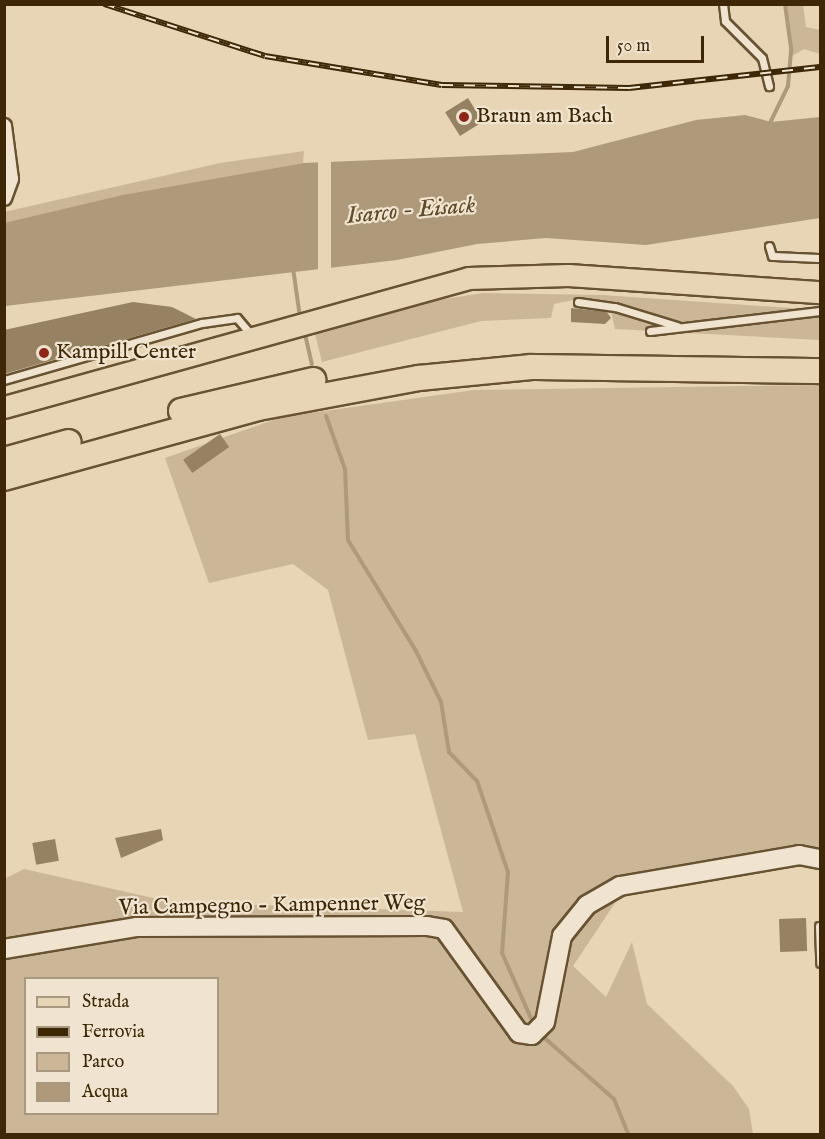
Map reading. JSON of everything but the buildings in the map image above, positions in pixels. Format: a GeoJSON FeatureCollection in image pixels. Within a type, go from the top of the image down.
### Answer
{"type":"FeatureCollection","features":[{"type":"Feature","properties":{"kind":"highway"},"geometry":{"type":"LineString","coordinates":[[4,460],[252,391],[386,368],[527,352],[820,356]]}},
{"type":"Feature","properties":{"kind":"highway"},"geometry":{"type":"LineString","coordinates":[[4,478],[258,408],[419,378],[531,367],[820,371]]}},
{"type":"Feature","properties":{"kind":"main road"},"geometry":{"type":"LineString","coordinates":[[4,407],[252,336],[468,278],[519,274],[820,292]]}},
{"type":"Feature","properties":{"kind":"street"},"geometry":{"type":"LineString","coordinates":[[4,126],[11,179],[4,198]]}},
{"type":"Feature","properties":{"kind":"street","name":"Via Campegno - Kampenner Weg"},"geometry":{"type":"LineString","coordinates":[[4,949],[137,927],[444,929],[519,1033],[532,1035],[545,1022],[562,936],[587,905],[620,886],[799,855],[820,859]]}},
{"type":"Feature","properties":{"kind":"lane"},"geometry":{"type":"LineString","coordinates":[[723,4],[725,21],[762,58],[769,86]]}},
{"type":"Feature","properties":{"kind":"lane"},"geometry":{"type":"LineString","coordinates":[[769,246],[772,256],[820,258]]}},
{"type":"Feature","properties":{"kind":"lane"},"geometry":{"type":"LineString","coordinates":[[578,302],[615,307],[679,327]]}},
{"type":"Feature","properties":{"kind":"lane"},"geometry":{"type":"LineString","coordinates":[[650,331],[820,311]]}},
{"type":"Feature","properties":{"kind":"lane"},"geometry":{"type":"LineString","coordinates":[[4,380],[202,323],[237,318],[252,336]]}},
{"type":"Feature","properties":{"kind":"lane"},"geometry":{"type":"LineString","coordinates":[[819,926],[820,963]]}},
{"type":"Feature","properties":{"kind":"green space"},"geometry":{"type":"Polygon","coordinates":[[[786,5],[803,5],[806,27],[820,30],[820,54],[804,49],[792,56],[786,5]]]}},
{"type":"Feature","properties":{"kind":"green space"},"geometry":{"type":"Polygon","coordinates":[[[304,151],[303,163],[122,195],[5,223],[4,212],[220,163],[304,151]]]}},
{"type":"Feature","properties":{"kind":"green space"},"geometry":{"type":"Polygon","coordinates":[[[483,293],[603,295],[820,310],[820,340],[615,329],[609,303],[573,300],[554,304],[551,318],[481,321],[322,362],[315,334],[437,300],[483,293]]]}},
{"type":"Feature","properties":{"kind":"green space"},"geometry":{"type":"Polygon","coordinates":[[[820,385],[820,869],[805,861],[623,891],[573,966],[606,997],[632,942],[647,1004],[733,1086],[749,1109],[753,1134],[5,1134],[4,879],[24,869],[171,902],[463,912],[415,734],[368,740],[328,590],[293,564],[209,583],[165,458],[282,417],[474,390],[820,385]]]}},
{"type":"Feature","properties":{"kind":"water","name":"Isarco - Eisack"},"geometry":{"type":"Polygon","coordinates":[[[745,115],[771,122],[820,117],[820,218],[646,245],[546,238],[477,244],[397,260],[5,306],[4,223],[122,195],[303,163],[573,152],[696,120],[745,115]]]}},
{"type":"Feature","properties":{"kind":"pier"},"geometry":{"type":"Polygon","coordinates":[[[318,159],[331,159],[331,270],[318,270],[318,159]]]}},
{"type":"Feature","properties":{"kind":"waterway"},"geometry":{"type":"LineString","coordinates":[[769,125],[788,86],[791,48],[785,4]]}},
{"type":"Feature","properties":{"kind":"waterway"},"geometry":{"type":"LineString","coordinates":[[293,268],[300,317]]}},
{"type":"Feature","properties":{"kind":"waterway"},"geometry":{"type":"LineString","coordinates":[[304,330],[312,364]]}},
{"type":"Feature","properties":{"kind":"waterway"},"geometry":{"type":"LineString","coordinates":[[326,416],[345,469],[348,540],[416,651],[441,702],[449,752],[477,781],[508,872],[502,953],[534,1025]]}},
{"type":"Feature","properties":{"kind":"waterway"},"geometry":{"type":"LineString","coordinates":[[540,1034],[614,1099],[628,1134]]}},
{"type":"Feature","properties":{"kind":"railway"},"geometry":{"type":"LineString","coordinates":[[104,4],[265,56],[442,85],[629,88],[820,67]]}},
{"type":"Feature","properties":{"kind":"place","name":"Braun am Bach"},"geometry":{"type":"Point","coordinates":[464,117]}},
{"type":"Feature","properties":{"kind":"place","name":"Kampill Center"},"geometry":{"type":"Point","coordinates":[44,353]}}]}
